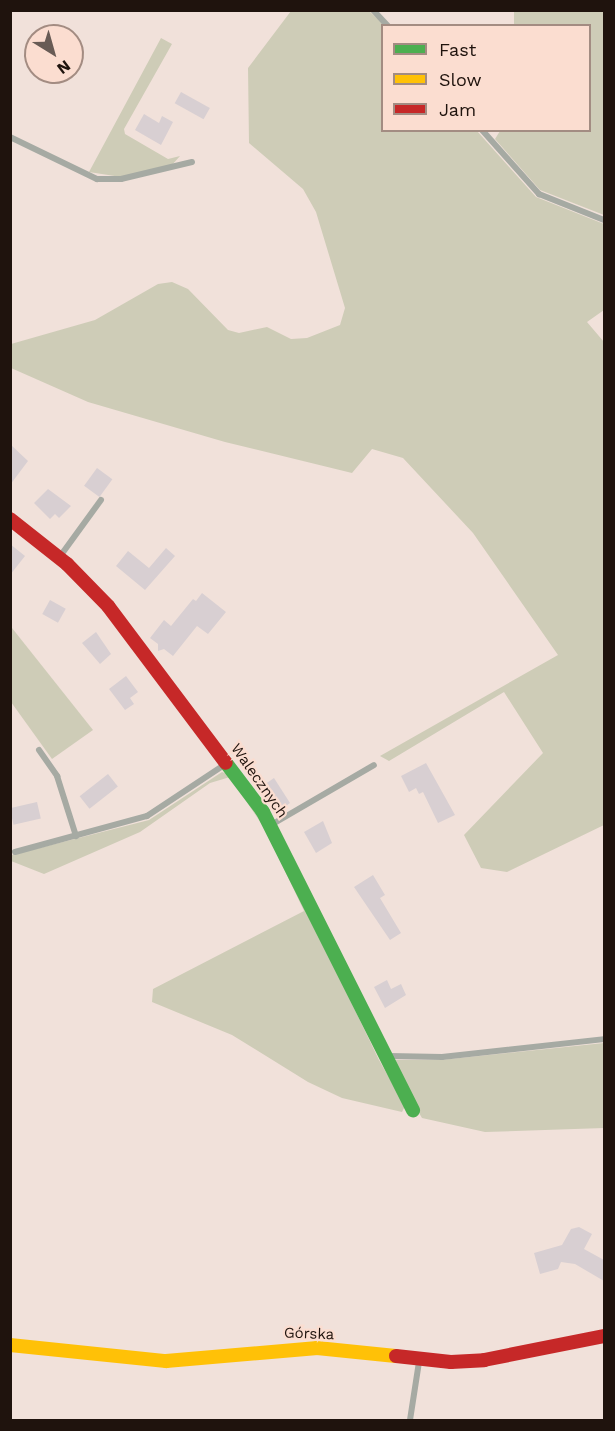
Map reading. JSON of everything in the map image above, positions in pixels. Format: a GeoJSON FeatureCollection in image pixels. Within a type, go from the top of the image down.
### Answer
{"type":"FeatureCollection","features":[{"type":"Feature","properties":{"kind":"street","name":"Walecznych"},"geometry":{"type":"LineString","coordinates":[[10,519],[58,558],[108,606],[227,763],[270,825],[383,1056],[413,1110]]}},
{"type":"Feature","properties":{"kind":"street","name":"Górska"},"geometry":{"type":"LineString","coordinates":[[10,1345],[166,1360],[317,1348],[419,1361],[484,1360],[604,1336]]}},
{"type":"Feature","properties":{"kind":"lane"},"geometry":{"type":"LineString","coordinates":[[374,10],[386,24]]}},
{"type":"Feature","properties":{"kind":"lane"},"geometry":{"type":"LineString","coordinates":[[484,132],[539,194],[604,220]]}},
{"type":"Feature","properties":{"kind":"lane"},"geometry":{"type":"LineString","coordinates":[[10,136],[97,179],[121,179],[192,162]]}},
{"type":"Feature","properties":{"kind":"lane"},"geometry":{"type":"LineString","coordinates":[[58,558],[101,500]]}},
{"type":"Feature","properties":{"kind":"lane"},"geometry":{"type":"LineString","coordinates":[[39,750],[57,776],[76,836]]}},
{"type":"Feature","properties":{"kind":"lane"},"geometry":{"type":"LineString","coordinates":[[15,852],[147,816],[227,763]]}},
{"type":"Feature","properties":{"kind":"lane"},"geometry":{"type":"LineString","coordinates":[[270,825],[374,765]]}},
{"type":"Feature","properties":{"kind":"lane"},"geometry":{"type":"LineString","coordinates":[[383,1056],[442,1058],[604,1039]]}},
{"type":"Feature","properties":{"kind":"lane"},"geometry":{"type":"LineString","coordinates":[[410,1420],[419,1361]]}},
{"type":"Feature","properties":{"kind":"shaded area"},"geometry":{"type":"Polygon","coordinates":[[[291,11],[369,11],[383,24],[381,24],[381,132],[478,132],[536,197],[604,224],[604,310],[587,322],[604,342],[604,825],[507,872],[481,868],[464,835],[543,753],[504,692],[389,761],[380,756],[558,655],[473,533],[403,458],[372,449],[352,473],[225,442],[88,402],[11,368],[11,344],[95,320],[158,284],[172,282],[188,289],[228,330],[239,333],[267,327],[291,339],[307,338],[340,325],[345,308],[316,212],[303,189],[249,143],[248,68],[291,11]]]}},
{"type":"Feature","properties":{"kind":"shaded area"},"geometry":{"type":"Polygon","coordinates":[[[514,11],[604,11],[604,215],[540,190],[495,139],[499,132],[591,132],[591,24],[514,24],[514,11]]]}},
{"type":"Feature","properties":{"kind":"shaded area"},"geometry":{"type":"Polygon","coordinates":[[[161,38],[172,44],[124,129],[125,134],[168,159],[180,156],[172,165],[121,177],[89,172],[161,38]]]}},
{"type":"Feature","properties":{"kind":"shaded area"},"geometry":{"type":"Polygon","coordinates":[[[12,628],[93,730],[52,759],[11,702],[12,628]]]}},
{"type":"Feature","properties":{"kind":"shaded area"},"geometry":{"type":"Polygon","coordinates":[[[222,772],[232,776],[267,827],[379,1060],[405,1106],[402,1112],[342,1098],[308,1082],[232,1035],[152,1002],[153,989],[304,911],[265,829],[230,777],[210,783],[140,832],[44,874],[11,861],[10,851],[12,855],[149,820],[222,772]]]}},
{"type":"Feature","properties":{"kind":"shaded area"},"geometry":{"type":"Polygon","coordinates":[[[604,1043],[604,1128],[485,1132],[422,1118],[388,1060],[441,1060],[604,1043]]]}},
{"type":"Feature","properties":{"kind":"building"},"geometry":{"type":"Polygon","coordinates":[[[181,92],[210,108],[204,119],[175,103],[181,92]]]}},
{"type":"Feature","properties":{"kind":"building"},"geometry":{"type":"Polygon","coordinates":[[[144,114],[159,123],[162,116],[173,122],[161,145],[135,130],[144,114]]]}},
{"type":"Feature","properties":{"kind":"building"},"geometry":{"type":"Polygon","coordinates":[[[10,444],[28,461],[10,485],[10,444]]]}},
{"type":"Feature","properties":{"kind":"building"},"geometry":{"type":"Polygon","coordinates":[[[97,468],[112,479],[99,497],[84,486],[97,468]]]}},
{"type":"Feature","properties":{"kind":"building"},"geometry":{"type":"Polygon","coordinates":[[[48,489],[71,506],[59,518],[55,514],[50,519],[34,503],[48,489]]]}},
{"type":"Feature","properties":{"kind":"building"},"geometry":{"type":"Polygon","coordinates":[[[10,544],[25,556],[10,575],[10,544]]]}},
{"type":"Feature","properties":{"kind":"building"},"geometry":{"type":"Polygon","coordinates":[[[166,548],[175,556],[145,590],[116,566],[128,551],[149,568],[166,548]]]}},
{"type":"Feature","properties":{"kind":"building"},"geometry":{"type":"Polygon","coordinates":[[[202,593],[226,612],[208,634],[197,626],[173,656],[164,649],[158,651],[158,644],[150,638],[164,620],[171,626],[193,599],[196,601],[202,593]]]}},
{"type":"Feature","properties":{"kind":"building"},"geometry":{"type":"Polygon","coordinates":[[[50,600],[66,609],[58,623],[42,614],[50,600]]]}},
{"type":"Feature","properties":{"kind":"building"},"geometry":{"type":"Polygon","coordinates":[[[96,632],[111,654],[100,664],[82,643],[96,632]]]}},
{"type":"Feature","properties":{"kind":"building"},"geometry":{"type":"Polygon","coordinates":[[[126,676],[138,692],[130,698],[134,704],[125,710],[109,689],[126,676]]]}},
{"type":"Feature","properties":{"kind":"building"},"geometry":{"type":"Polygon","coordinates":[[[426,763],[455,815],[438,823],[423,792],[419,794],[416,788],[409,792],[401,776],[426,763]]]}},
{"type":"Feature","properties":{"kind":"building"},"geometry":{"type":"Polygon","coordinates":[[[108,774],[118,787],[89,809],[80,796],[108,774]]]}},
{"type":"Feature","properties":{"kind":"building"},"geometry":{"type":"Polygon","coordinates":[[[274,778],[290,803],[279,811],[261,787],[274,778]]]}},
{"type":"Feature","properties":{"kind":"building"},"geometry":{"type":"Polygon","coordinates":[[[37,802],[41,819],[14,825],[10,808],[37,802]]]}},
{"type":"Feature","properties":{"kind":"building"},"geometry":{"type":"Polygon","coordinates":[[[323,821],[332,843],[316,853],[304,832],[323,821]]]}},
{"type":"Feature","properties":{"kind":"building"},"geometry":{"type":"Polygon","coordinates":[[[373,875],[385,895],[380,898],[401,933],[390,940],[354,887],[373,875]]]}},
{"type":"Feature","properties":{"kind":"building"},"geometry":{"type":"Polygon","coordinates":[[[387,980],[391,989],[401,984],[406,995],[385,1008],[374,987],[387,980]]]}},
{"type":"Feature","properties":{"kind":"building"},"geometry":{"type":"Polygon","coordinates":[[[579,1227],[592,1234],[584,1249],[604,1260],[604,1281],[575,1264],[561,1262],[558,1269],[540,1274],[534,1253],[562,1245],[571,1229],[579,1227]]]}},
{"type":"Feature","properties":{"kind":"traffic: fast"},"geometry":{"type":"LineString","coordinates":[[226,763],[263,812],[413,1110]]}},
{"type":"Feature","properties":{"kind":"traffic: slow"},"geometry":{"type":"LineString","coordinates":[[10,1345],[166,1361],[317,1348],[396,1356]]}},
{"type":"Feature","properties":{"kind":"traffic: jam"},"geometry":{"type":"LineString","coordinates":[[10,519],[67,564],[108,606],[226,763]]}},
{"type":"Feature","properties":{"kind":"traffic: jam"},"geometry":{"type":"LineString","coordinates":[[396,1356],[451,1362],[484,1360],[604,1336]]}}]}
